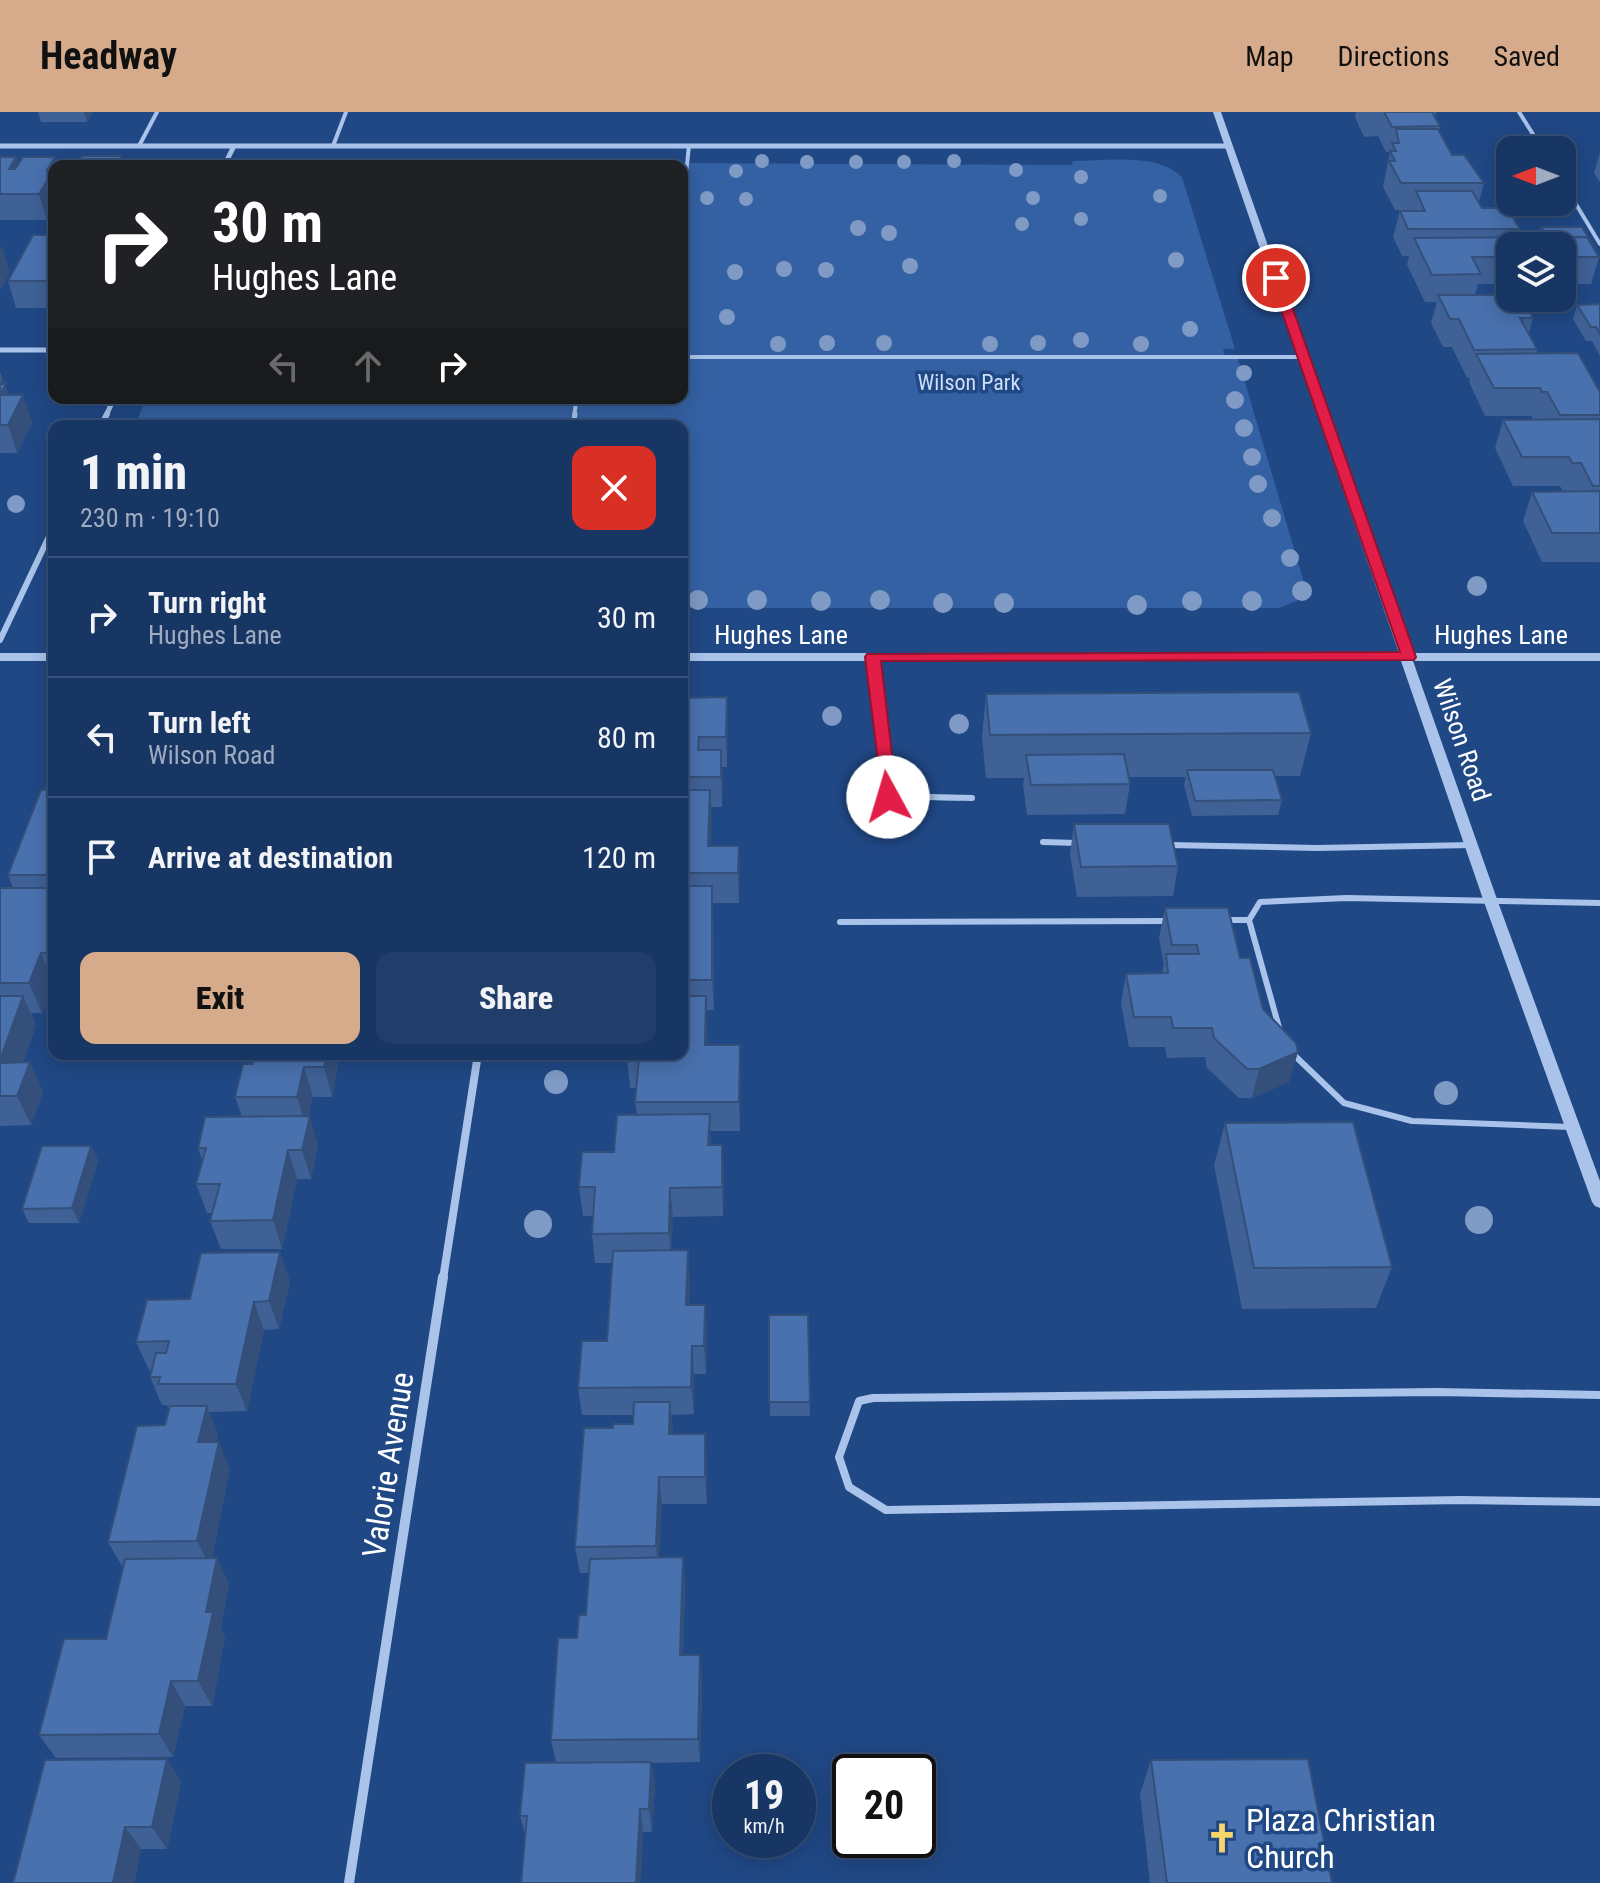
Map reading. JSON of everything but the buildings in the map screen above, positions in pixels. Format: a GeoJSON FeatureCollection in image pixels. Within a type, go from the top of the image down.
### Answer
{"type":"FeatureCollection","features":[{"type":"Feature","properties":{"kind":"street","name":"Wilson Road"},"geometry":{"type":"LineString","coordinates":[[1217,112],[1409,657],[1491,902],[1600,1202]]}},
{"type":"Feature","properties":{"kind":"street"},"geometry":{"type":"LineString","coordinates":[[0,146],[1229,146]]}},
{"type":"Feature","properties":{"kind":"street"},"geometry":{"type":"LineString","coordinates":[[227,160],[234,146]]}},
{"type":"Feature","properties":{"kind":"street"},"geometry":{"type":"LineString","coordinates":[[0,350],[48,350]]}},
{"type":"Feature","properties":{"kind":"street"},"geometry":{"type":"LineString","coordinates":[[0,640],[48,539]]}},
{"type":"Feature","properties":{"kind":"street"},"geometry":{"type":"LineString","coordinates":[[0,657],[48,657]]}},
{"type":"Feature","properties":{"kind":"street","name":"Hughes Lane"},"geometry":{"type":"LineString","coordinates":[[688,657],[1600,657]]}},
{"type":"Feature","properties":{"kind":"street","name":"Valorie Avenue"},"geometry":{"type":"LineString","coordinates":[[349,1883],[477,1060]]}},
{"type":"Feature","properties":{"kind":"lane"},"geometry":{"type":"LineString","coordinates":[[139,146],[157,112]]}},
{"type":"Feature","properties":{"kind":"lane"},"geometry":{"type":"LineString","coordinates":[[333,146],[346,112]]}},
{"type":"Feature","properties":{"kind":"lane"},"geometry":{"type":"LineString","coordinates":[[1519,112],[1534,136]]}},
{"type":"Feature","properties":{"kind":"lane"},"geometry":{"type":"LineString","coordinates":[[687,160],[689,146]]}},
{"type":"Feature","properties":{"kind":"lane"},"geometry":{"type":"LineString","coordinates":[[1576,204],[1600,244]]}},
{"type":"Feature","properties":{"kind":"lane"},"geometry":{"type":"LineString","coordinates":[[688,357],[1304,357]]}},
{"type":"Feature","properties":{"kind":"lane"},"geometry":{"type":"LineString","coordinates":[[873,657],[888,797],[972,798]]}},
{"type":"Feature","properties":{"kind":"lane"},"geometry":{"type":"LineString","coordinates":[[1043,842],[1088,843]]}},
{"type":"Feature","properties":{"kind":"lane"},"geometry":{"type":"LineString","coordinates":[[1165,845],[1317,848],[1472,845]]}},
{"type":"Feature","properties":{"kind":"lane"},"geometry":{"type":"LineString","coordinates":[[1571,1127],[1412,1121],[1344,1103],[1284,1045],[1249,920],[1260,902],[1346,898],[1600,903]]}},
{"type":"Feature","properties":{"kind":"lane"},"geometry":{"type":"LineString","coordinates":[[1220,920],[1249,920]]}},
{"type":"Feature","properties":{"kind":"lane"},"geometry":{"type":"LineString","coordinates":[[840,922],[1175,921]]}},
{"type":"Feature","properties":{"kind":"lane"},"geometry":{"type":"LineString","coordinates":[[1600,1395],[1438,1392],[873,1398],[859,1401],[839,1457],[849,1487],[886,1510],[1461,1500],[1600,1502]]}},
{"type":"Feature","properties":{"kind":"green space","name":"Wilson Park"},"geometry":{"type":"Polygon","coordinates":[[[1073,161],[1145,161],[1171,169],[1182,177],[1235,349],[1223,349],[1226,359],[1238,359],[1308,596],[1280,608],[688,608],[688,420],[137,420],[144,404],[688,404],[688,163],[1072,165],[1073,161]]]}},
{"type":"Feature","properties":{"kind":"place","name":"Plaza Christian Church"},"geometry":{"type":"Point","coordinates":[1222,1838]}},
{"type":"Feature","properties":{"kind":"route"},"geometry":{"type":"LineString","coordinates":[[888,797],[873,657],[1409,657],[1276,278]]}}]}
